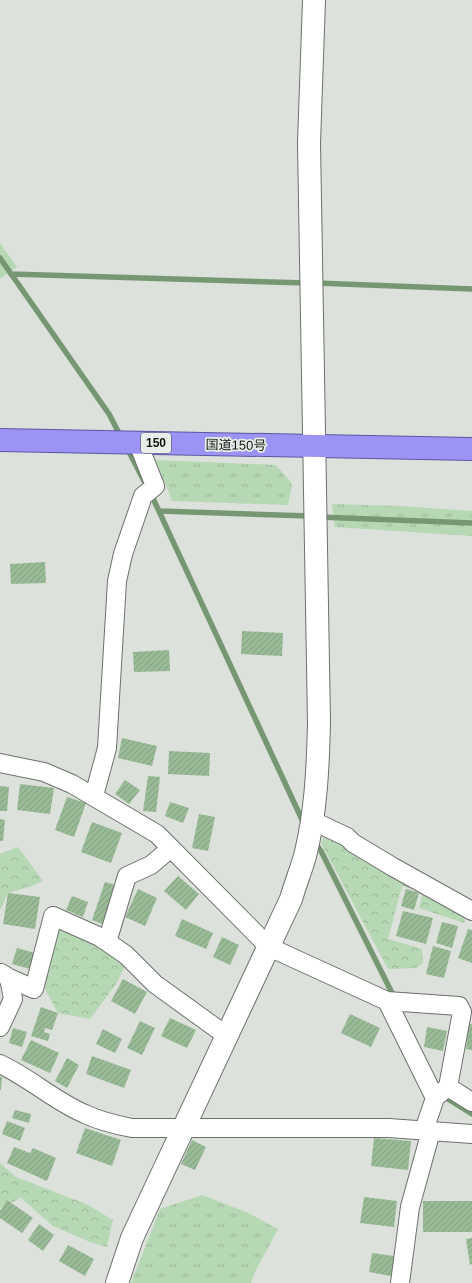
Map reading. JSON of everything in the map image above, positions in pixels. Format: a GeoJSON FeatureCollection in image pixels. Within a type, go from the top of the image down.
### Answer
{"type":"FeatureCollection","features":[{"type":"Feature","properties":{"kind":"highway","name":"国道150号"},"geometry":{"type":"LineString","coordinates":[[0,440],[472,449]]}},
{"type":"Feature","properties":{"kind":"street"},"geometry":{"type":"LineString","coordinates":[[117,1283],[132,1238],[291,899],[305,855],[311,820],[318,769],[319,722],[313,446],[309,143],[314,0]]}},
{"type":"Feature","properties":{"kind":"street"},"geometry":{"type":"LineString","coordinates":[[94,796],[107,748],[117,581],[123,554],[143,496],[155,486],[138,442]]}},
{"type":"Feature","properties":{"kind":"street"},"geometry":{"type":"LineString","coordinates":[[0,763],[44,772],[72,784],[157,834],[269,947],[387,1001],[459,1006],[462,1012],[441,1093],[428,1130],[410,1207],[400,1283]]}},
{"type":"Feature","properties":{"kind":"street"},"geometry":{"type":"LineString","coordinates":[[311,820],[347,836],[353,843],[386,863],[472,911]]}},
{"type":"Feature","properties":{"kind":"street"},"geometry":{"type":"LineString","coordinates":[[107,942],[127,876],[151,865],[171,848]]}},
{"type":"Feature","properties":{"kind":"street"},"geometry":{"type":"LineString","coordinates":[[5,975],[34,989],[53,916],[107,942],[126,955],[155,984],[227,1036]]}},
{"type":"Feature","properties":{"kind":"street"},"geometry":{"type":"LineString","coordinates":[[0,1027],[13,999],[5,975]]}},
{"type":"Feature","properties":{"kind":"street"},"geometry":{"type":"LineString","coordinates":[[387,1001],[441,1093],[472,1102]]}},
{"type":"Feature","properties":{"kind":"street"},"geometry":{"type":"LineString","coordinates":[[0,1064],[15,1071],[83,1114],[106,1123],[132,1128],[389,1128],[472,1134]]}},
{"type":"Feature","properties":{"kind":"green space"},"geometry":{"type":"Polygon","coordinates":[[[0,243],[17,267],[0,279],[0,243]]]}},
{"type":"Feature","properties":{"kind":"green space"},"geometry":{"type":"Polygon","coordinates":[[[156,460],[276,465],[292,484],[288,505],[172,501],[156,460]]]}},
{"type":"Feature","properties":{"kind":"green space"},"geometry":{"type":"Polygon","coordinates":[[[332,504],[400,506],[472,511],[472,536],[335,527],[332,504]]]}},
{"type":"Feature","properties":{"kind":"green space"},"geometry":{"type":"Polygon","coordinates":[[[328,828],[468,909],[464,923],[419,908],[423,892],[402,886],[388,939],[422,949],[423,963],[416,968],[388,969],[321,843],[328,828]]]}},
{"type":"Feature","properties":{"kind":"green space"},"geometry":{"type":"Polygon","coordinates":[[[18,847],[43,881],[8,893],[0,910],[0,854],[18,847]]]}},
{"type":"Feature","properties":{"kind":"green space"},"geometry":{"type":"Polygon","coordinates":[[[51,923],[85,938],[127,962],[116,984],[90,1019],[58,1013],[46,991],[40,968],[51,923]]]}},
{"type":"Feature","properties":{"kind":"green space"},"geometry":{"type":"Polygon","coordinates":[[[0,1163],[16,1177],[86,1204],[113,1220],[107,1247],[90,1242],[53,1226],[21,1198],[0,1208],[0,1163]]]}},
{"type":"Feature","properties":{"kind":"green space"},"geometry":{"type":"Polygon","coordinates":[[[202,1195],[246,1212],[278,1229],[255,1272],[251,1283],[131,1283],[160,1209],[202,1195]]]}},
{"type":"Feature","properties":{"kind":"building"},"geometry":{"type":"Polygon","coordinates":[[[45,562],[46,583],[11,584],[10,564],[45,562]]]}},
{"type":"Feature","properties":{"kind":"building"},"geometry":{"type":"Polygon","coordinates":[[[242,631],[283,633],[282,656],[241,654],[242,631]]]}},
{"type":"Feature","properties":{"kind":"building"},"geometry":{"type":"Polygon","coordinates":[[[169,650],[170,671],[134,672],[133,652],[169,650]]]}},
{"type":"Feature","properties":{"kind":"building"},"geometry":{"type":"Polygon","coordinates":[[[122,738],[157,746],[152,766],[118,758],[122,738]]]}},
{"type":"Feature","properties":{"kind":"building"},"geometry":{"type":"Polygon","coordinates":[[[169,751],[210,753],[209,776],[168,774],[169,751]]]}},
{"type":"Feature","properties":{"kind":"building"},"geometry":{"type":"Polygon","coordinates":[[[148,776],[160,777],[156,812],[143,811],[148,776]]]}},
{"type":"Feature","properties":{"kind":"building"},"geometry":{"type":"Polygon","coordinates":[[[125,780],[140,790],[129,804],[115,794],[125,780]]]}},
{"type":"Feature","properties":{"kind":"building"},"geometry":{"type":"Polygon","coordinates":[[[20,784],[54,788],[50,814],[17,810],[20,784]]]}},
{"type":"Feature","properties":{"kind":"building"},"geometry":{"type":"Polygon","coordinates":[[[0,786],[9,787],[7,811],[0,811],[0,786]]]}},
{"type":"Feature","properties":{"kind":"building"},"geometry":{"type":"Polygon","coordinates":[[[67,797],[86,803],[74,837],[55,830],[67,797]]]}},
{"type":"Feature","properties":{"kind":"building"},"geometry":{"type":"Polygon","coordinates":[[[170,802],[189,808],[183,823],[165,816],[170,802]]]}},
{"type":"Feature","properties":{"kind":"building"},"geometry":{"type":"Polygon","coordinates":[[[199,814],[215,817],[208,851],[192,848],[199,814]]]}},
{"type":"Feature","properties":{"kind":"building"},"geometry":{"type":"Polygon","coordinates":[[[0,819],[5,820],[3,841],[0,841],[0,819]]]}},
{"type":"Feature","properties":{"kind":"building"},"geometry":{"type":"Polygon","coordinates":[[[92,822],[122,833],[111,863],[81,852],[92,822]]]}},
{"type":"Feature","properties":{"kind":"building"},"geometry":{"type":"Polygon","coordinates":[[[178,876],[199,894],[186,910],[164,891],[178,876]]]}},
{"type":"Feature","properties":{"kind":"building"},"geometry":{"type":"Polygon","coordinates":[[[105,882],[119,886],[105,925],[92,920],[105,882]]]}},
{"type":"Feature","properties":{"kind":"building"},"geometry":{"type":"Polygon","coordinates":[[[138,889],[157,898],[145,926],[125,917],[138,889]]]}},
{"type":"Feature","properties":{"kind":"building"},"geometry":{"type":"Polygon","coordinates":[[[406,889],[419,893],[414,910],[401,906],[406,889]]]}},
{"type":"Feature","properties":{"kind":"building"},"geometry":{"type":"Polygon","coordinates":[[[8,893],[40,897],[35,929],[3,924],[8,893]]]}},
{"type":"Feature","properties":{"kind":"building"},"geometry":{"type":"Polygon","coordinates":[[[72,896],[88,902],[83,917],[66,910],[72,896]]]}},
{"type":"Feature","properties":{"kind":"building"},"geometry":{"type":"Polygon","coordinates":[[[403,911],[433,918],[426,944],[396,936],[403,911]]]}},
{"type":"Feature","properties":{"kind":"building"},"geometry":{"type":"Polygon","coordinates":[[[182,919],[213,933],[206,949],[175,936],[182,919]]]}},
{"type":"Feature","properties":{"kind":"building"},"geometry":{"type":"Polygon","coordinates":[[[442,922],[458,926],[452,948],[436,943],[442,922]]]}},
{"type":"Feature","properties":{"kind":"building"},"geometry":{"type":"Polygon","coordinates":[[[468,929],[472,930],[472,963],[458,958],[468,929]]]}},
{"type":"Feature","properties":{"kind":"building"},"geometry":{"type":"Polygon","coordinates":[[[222,937],[239,945],[230,965],[213,957],[222,937]]]}},
{"type":"Feature","properties":{"kind":"building"},"geometry":{"type":"Polygon","coordinates":[[[433,946],[451,951],[444,978],[426,974],[433,946]]]}},
{"type":"Feature","properties":{"kind":"building"},"geometry":{"type":"Polygon","coordinates":[[[17,948],[35,953],[30,969],[12,964],[17,948]]]}},
{"type":"Feature","properties":{"kind":"building"},"geometry":{"type":"Polygon","coordinates":[[[123,979],[147,992],[135,1014],[111,1001],[123,979]]]}},
{"type":"Feature","properties":{"kind":"building"},"geometry":{"type":"Polygon","coordinates":[[[41,1007],[58,1013],[52,1030],[45,1028],[44,1032],[50,1034],[48,1041],[31,1036],[41,1007]]]}},
{"type":"Feature","properties":{"kind":"building"},"geometry":{"type":"Polygon","coordinates":[[[350,1014],[380,1028],[371,1047],[341,1033],[350,1014]]]}},
{"type":"Feature","properties":{"kind":"building"},"geometry":{"type":"Polygon","coordinates":[[[170,1018],[196,1030],[187,1048],[161,1036],[170,1018]]]}},
{"type":"Feature","properties":{"kind":"building"},"geometry":{"type":"Polygon","coordinates":[[[140,1021],[155,1028],[142,1055],[127,1048],[140,1021]]]}},
{"type":"Feature","properties":{"kind":"building"},"geometry":{"type":"Polygon","coordinates":[[[469,1024],[472,1024],[472,1050],[466,1049],[469,1024]]]}},
{"type":"Feature","properties":{"kind":"building"},"geometry":{"type":"Polygon","coordinates":[[[427,1027],[447,1031],[443,1051],[424,1047],[427,1027]]]}},
{"type":"Feature","properties":{"kind":"building"},"geometry":{"type":"Polygon","coordinates":[[[13,1028],[27,1032],[22,1047],[9,1043],[13,1028]]]}},
{"type":"Feature","properties":{"kind":"building"},"geometry":{"type":"Polygon","coordinates":[[[103,1029],[122,1039],[115,1053],[96,1044],[103,1029]]]}},
{"type":"Feature","properties":{"kind":"building"},"geometry":{"type":"Polygon","coordinates":[[[31,1040],[59,1053],[50,1073],[21,1060],[31,1040]]]}},
{"type":"Feature","properties":{"kind":"building"},"geometry":{"type":"Polygon","coordinates":[[[92,1056],[131,1070],[124,1088],[86,1074],[92,1056]]]}},
{"type":"Feature","properties":{"kind":"building"},"geometry":{"type":"Polygon","coordinates":[[[67,1058],[79,1065],[67,1088],[55,1081],[67,1058]]]}},
{"type":"Feature","properties":{"kind":"building"},"geometry":{"type":"Polygon","coordinates":[[[0,1077],[2,1077],[1,1090],[0,1090],[0,1077]]]}},
{"type":"Feature","properties":{"kind":"building"},"geometry":{"type":"Polygon","coordinates":[[[15,1110],[31,1114],[29,1123],[12,1118],[15,1110]]]}},
{"type":"Feature","properties":{"kind":"building"},"geometry":{"type":"Polygon","coordinates":[[[7,1121],[25,1128],[20,1141],[2,1134],[7,1121]]]}},
{"type":"Feature","properties":{"kind":"building"},"geometry":{"type":"Polygon","coordinates":[[[85,1128],[121,1140],[112,1166],[76,1153],[85,1128]]]}},
{"type":"Feature","properties":{"kind":"building"},"geometry":{"type":"Polygon","coordinates":[[[374,1138],[411,1141],[408,1170],[371,1166],[374,1138]]]}},
{"type":"Feature","properties":{"kind":"building"},"geometry":{"type":"Polygon","coordinates":[[[192,1140],[206,1147],[195,1170],[181,1164],[192,1140]]]}},
{"type":"Feature","properties":{"kind":"building"},"geometry":{"type":"Polygon","coordinates":[[[14,1147],[30,1153],[33,1148],[56,1158],[47,1181],[7,1163],[14,1147]]]}},
{"type":"Feature","properties":{"kind":"building"},"geometry":{"type":"Polygon","coordinates":[[[364,1197],[397,1201],[394,1227],[360,1223],[364,1197]]]}},
{"type":"Feature","properties":{"kind":"building"},"geometry":{"type":"Polygon","coordinates":[[[7,1200],[33,1218],[22,1233],[0,1218],[0,1211],[7,1200]]]}},
{"type":"Feature","properties":{"kind":"building"},"geometry":{"type":"Polygon","coordinates":[[[423,1201],[472,1201],[472,1232],[423,1232],[423,1201]]]}},
{"type":"Feature","properties":{"kind":"building"},"geometry":{"type":"Polygon","coordinates":[[[39,1224],[54,1235],[43,1251],[28,1240],[39,1224]]]}},
{"type":"Feature","properties":{"kind":"building"},"geometry":{"type":"Polygon","coordinates":[[[472,1238],[472,1264],[470,1265],[466,1239],[472,1238]]]}},
{"type":"Feature","properties":{"kind":"building"},"geometry":{"type":"Polygon","coordinates":[[[68,1245],[94,1259],[85,1276],[59,1261],[68,1245]]]}},
{"type":"Feature","properties":{"kind":"building"},"geometry":{"type":"Polygon","coordinates":[[[372,1253],[394,1256],[391,1276],[369,1272],[372,1253]]]}},
{"type":"Feature","properties":{"kind":"waterway"},"geometry":{"type":"LineString","coordinates":[[0,258],[109,414],[121,437]]}},
{"type":"Feature","properties":{"kind":"waterway"},"geometry":{"type":"LineString","coordinates":[[11,274],[307,283]]}},
{"type":"Feature","properties":{"kind":"waterway"},"geometry":{"type":"LineString","coordinates":[[316,283],[472,289]]}},
{"type":"Feature","properties":{"kind":"waterway"},"geometry":{"type":"LineString","coordinates":[[127,448],[144,481]]}},
{"type":"Feature","properties":{"kind":"waterway"},"geometry":{"type":"LineString","coordinates":[[151,494],[304,824]]}},
{"type":"Feature","properties":{"kind":"waterway"},"geometry":{"type":"LineString","coordinates":[[159,511],[310,516]]}},
{"type":"Feature","properties":{"kind":"waterway"},"geometry":{"type":"LineString","coordinates":[[319,517],[472,523]]}},
{"type":"Feature","properties":{"kind":"waterway"},"geometry":{"type":"LineString","coordinates":[[314,841],[321,851],[395,999]]}},
{"type":"Feature","properties":{"kind":"waterway"},"geometry":{"type":"LineString","coordinates":[[444,1093],[448,1099],[472,1114]]}}]}
